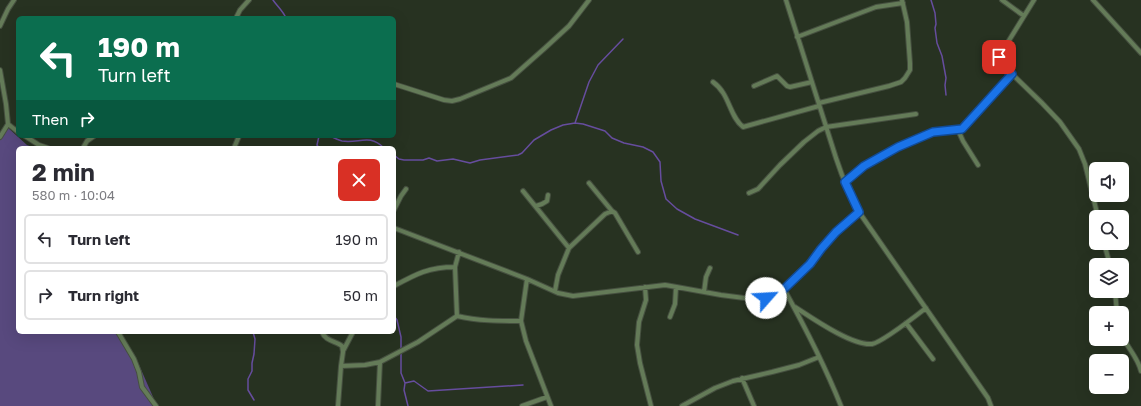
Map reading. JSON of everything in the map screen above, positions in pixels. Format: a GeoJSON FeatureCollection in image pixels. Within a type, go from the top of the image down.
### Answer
{"type":"FeatureCollection","features":[{"type":"Feature","properties":{"kind":"street"},"geometry":{"type":"LineString","coordinates":[[0,26],[14,0]]}},
{"type":"Feature","properties":{"kind":"street"},"geometry":{"type":"LineString","coordinates":[[237,16],[249,0]]}},
{"type":"Feature","properties":{"kind":"street"},"geometry":{"type":"LineString","coordinates":[[396,85],[444,100],[452,100],[464,98],[507,80],[569,26],[589,0]]}},
{"type":"Feature","properties":{"kind":"street"},"geometry":{"type":"LineString","coordinates":[[786,0],[826,127],[845,182],[859,212],[988,398],[991,406]]}},
{"type":"Feature","properties":{"kind":"street"},"geometry":{"type":"LineString","coordinates":[[1002,0],[1024,16]]}},
{"type":"Feature","properties":{"kind":"street"},"geometry":{"type":"LineString","coordinates":[[1034,0],[999,57],[999,62],[1000,65],[1012,74],[1060,122],[1079,149],[1085,164],[1096,210]]}},
{"type":"Feature","properties":{"kind":"street"},"geometry":{"type":"LineString","coordinates":[[1093,0],[1141,54]]}},
{"type":"Feature","properties":{"kind":"street"},"geometry":{"type":"LineString","coordinates":[[713,82],[718,85],[736,120],[743,127],[901,82],[910,70],[907,22],[902,1],[876,8],[797,36]]}},
{"type":"Feature","properties":{"kind":"street"},"geometry":{"type":"LineString","coordinates":[[0,70],[8,124],[0,137]]}},
{"type":"Feature","properties":{"kind":"street"},"geometry":{"type":"LineString","coordinates":[[845,182],[864,166],[898,147],[933,132],[958,130],[963,128],[1012,74]]}},
{"type":"Feature","properties":{"kind":"street"},"geometry":{"type":"LineString","coordinates":[[754,86],[777,76],[790,87],[812,82]]}},
{"type":"Feature","properties":{"kind":"street"},"geometry":{"type":"LineString","coordinates":[[749,193],[758,189],[804,142],[818,131],[826,127],[916,114]]}},
{"type":"Feature","properties":{"kind":"street"},"geometry":{"type":"LineString","coordinates":[[8,124],[16,130]]}},
{"type":"Feature","properties":{"kind":"street"},"geometry":{"type":"LineString","coordinates":[[958,130],[978,165]]}},
{"type":"Feature","properties":{"kind":"street"},"geometry":{"type":"LineString","coordinates":[[28,138],[42,146]]}},
{"type":"Feature","properties":{"kind":"street"},"geometry":{"type":"LineString","coordinates":[[84,146],[91,138]]}},
{"type":"Feature","properties":{"kind":"street"},"geometry":{"type":"LineString","coordinates":[[589,183],[615,213],[638,252]]}},
{"type":"Feature","properties":{"kind":"street"},"geometry":{"type":"LineString","coordinates":[[396,206],[406,189]]}},
{"type":"Feature","properties":{"kind":"street"},"geometry":{"type":"LineString","coordinates":[[523,191],[569,248]]}},
{"type":"Feature","properties":{"kind":"street"},"geometry":{"type":"LineString","coordinates":[[536,206],[547,201],[548,195]]}},
{"type":"Feature","properties":{"kind":"street"},"geometry":{"type":"LineString","coordinates":[[555,291],[558,275],[569,248],[606,214],[612,211]]}},
{"type":"Feature","properties":{"kind":"street"},"geometry":{"type":"LineString","coordinates":[[396,229],[459,252],[566,295],[574,296],[665,285],[721,295],[760,299],[773,296],[784,289],[810,264],[836,232],[859,212]]}},
{"type":"Feature","properties":{"kind":"street"},"geometry":{"type":"LineString","coordinates":[[457,316],[456,267],[459,252]]}},
{"type":"Feature","properties":{"kind":"street"},"geometry":{"type":"LineString","coordinates":[[396,285],[424,271],[438,268],[456,267]]}},
{"type":"Feature","properties":{"kind":"street"},"geometry":{"type":"LineString","coordinates":[[704,292],[706,277],[710,268]]}},
{"type":"Feature","properties":{"kind":"street"},"geometry":{"type":"LineString","coordinates":[[527,279],[521,321],[526,341],[551,406]]}},
{"type":"Feature","properties":{"kind":"street"},"geometry":{"type":"LineString","coordinates":[[645,287],[646,300],[639,322],[637,345],[651,406]]}},
{"type":"Feature","properties":{"kind":"street"},"geometry":{"type":"LineString","coordinates":[[670,317],[675,304],[676,287]]}},
{"type":"Feature","properties":{"kind":"street"},"geometry":{"type":"LineString","coordinates":[[784,289],[819,357],[841,406]]}},
{"type":"Feature","properties":{"kind":"street"},"geometry":{"type":"LineString","coordinates":[[794,306],[831,329],[861,343],[874,344],[926,308]]}},
{"type":"Feature","properties":{"kind":"street"},"geometry":{"type":"LineString","coordinates":[[341,366],[365,365],[380,362],[418,342],[457,316],[469,319],[521,321]]}},
{"type":"Feature","properties":{"kind":"street"},"geometry":{"type":"LineString","coordinates":[[906,323],[933,359]]}},
{"type":"Feature","properties":{"kind":"street"},"geometry":{"type":"LineString","coordinates":[[119,334],[136,363],[142,387],[156,406]]}},
{"type":"Feature","properties":{"kind":"street"},"geometry":{"type":"LineString","coordinates":[[322,334],[326,339],[341,344],[343,347],[338,406]]}},
{"type":"Feature","properties":{"kind":"street"},"geometry":{"type":"LineString","coordinates":[[343,352],[352,334]]}},
{"type":"Feature","properties":{"kind":"street"},"geometry":{"type":"LineString","coordinates":[[1128,346],[1137,359],[1141,371]]}},
{"type":"Feature","properties":{"kind":"street"},"geometry":{"type":"LineString","coordinates":[[682,406],[715,388],[742,378],[799,365],[819,357]]}},
{"type":"Feature","properties":{"kind":"street"},"geometry":{"type":"LineString","coordinates":[[378,406],[380,362]]}},
{"type":"Feature","properties":{"kind":"street"},"geometry":{"type":"LineString","coordinates":[[742,378],[754,406]]}},
{"type":"Feature","properties":{"kind":"street"},"geometry":{"type":"LineString","coordinates":[[522,406],[547,397]]}},
{"type":"Feature","properties":{"kind":"shaded area"},"geometry":{"type":"Polygon","coordinates":[[[7,127],[16,135],[16,138],[19,138],[30,146],[16,146],[16,334],[118,334],[136,358],[157,406],[0,406],[0,137],[7,127]]]}},
{"type":"Feature","properties":{"kind":"waterway"},"geometry":{"type":"LineString","coordinates":[[273,0],[285,16]]}},
{"type":"Feature","properties":{"kind":"waterway"},"geometry":{"type":"LineString","coordinates":[[931,0],[935,13],[937,43],[942,56],[946,78],[946,95]]}},
{"type":"Feature","properties":{"kind":"waterway"},"geometry":{"type":"LineString","coordinates":[[575,123],[589,82],[598,65],[623,39]]}},
{"type":"Feature","properties":{"kind":"waterway"},"geometry":{"type":"LineString","coordinates":[[396,157],[404,160],[423,160],[429,158],[437,161],[453,159],[470,163],[480,160],[518,155],[522,153],[534,140],[551,130],[563,125],[575,123],[583,124],[605,131],[612,138],[624,143],[643,147],[653,152],[660,162],[661,181],[666,199],[677,209],[695,219],[738,235]]}},
{"type":"Feature","properties":{"kind":"waterway"},"geometry":{"type":"LineString","coordinates":[[318,146],[319,138]]}},
{"type":"Feature","properties":{"kind":"waterway"},"geometry":{"type":"LineString","coordinates":[[334,138],[348,142],[369,140],[374,141],[382,146]]}},
{"type":"Feature","properties":{"kind":"waterway"},"geometry":{"type":"LineString","coordinates":[[396,319],[401,337],[401,373],[405,383],[404,390],[408,406]]}},
{"type":"Feature","properties":{"kind":"waterway"},"geometry":{"type":"LineString","coordinates":[[254,334],[255,339],[254,354],[252,371],[248,379],[248,390],[254,400]]}},
{"type":"Feature","properties":{"kind":"waterway"},"geometry":{"type":"LineString","coordinates":[[405,383],[414,381],[428,391],[523,385]]}},
{"type":"Feature","properties":{"kind":"route"},"geometry":{"type":"LineString","coordinates":[[766,298],[773,296],[784,289],[810,264],[836,232],[859,212],[845,182],[864,166],[898,147],[936,131],[962,129],[1012,74],[1000,65],[999,57]]}}]}
